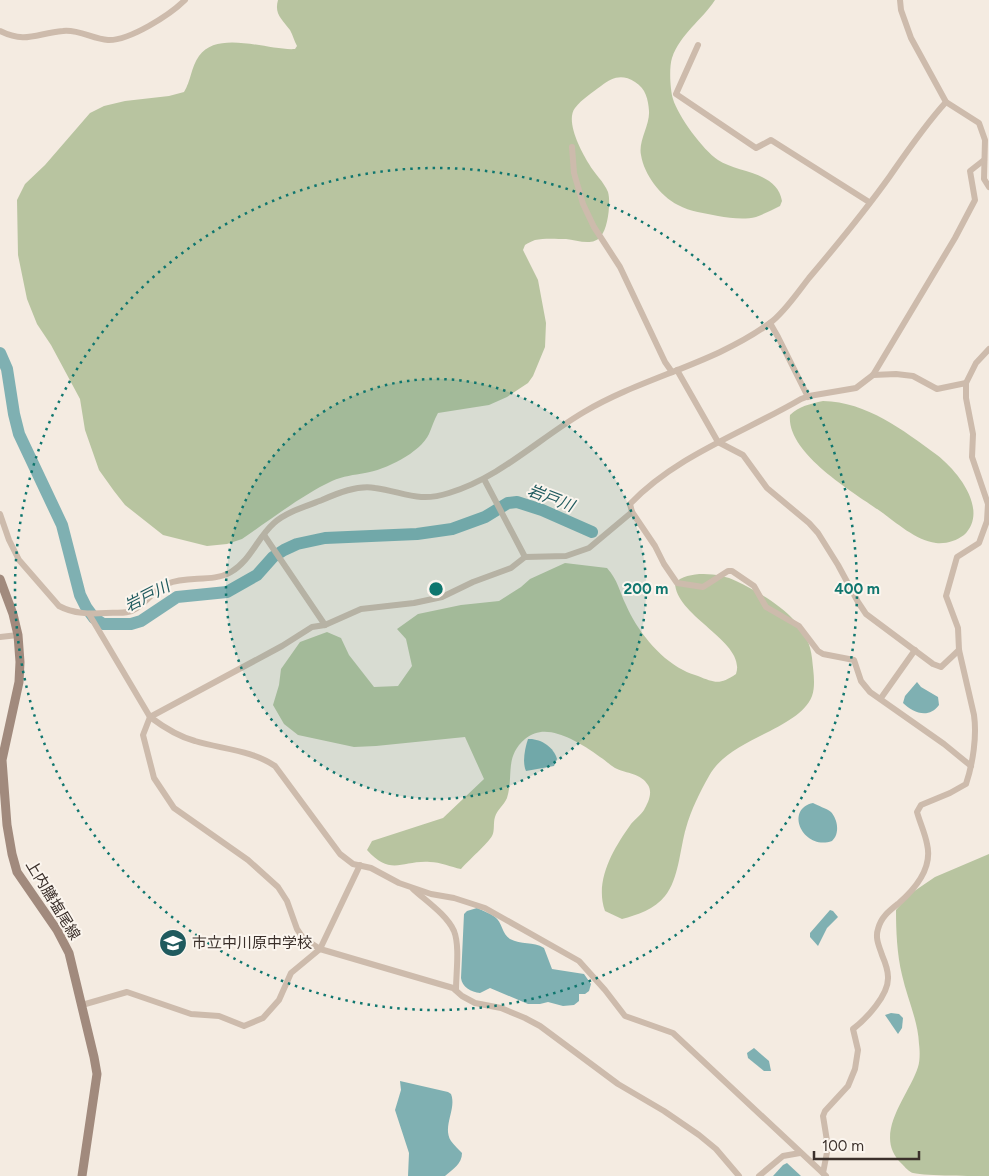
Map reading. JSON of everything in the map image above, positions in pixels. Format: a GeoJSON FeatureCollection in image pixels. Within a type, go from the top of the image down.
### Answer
{"type":"FeatureCollection","features":[{"type":"Feature","properties":{"kind":"main road","name":"上内膳塩尾線"},"geometry":{"type":"LineString","coordinates":[[0,579],[18,635],[20,662],[19,682],[2,760],[7,825],[17,872],[57,930],[69,953],[97,1074],[82,1176]]}},
{"type":"Feature","properties":{"kind":"street"},"geometry":{"type":"LineString","coordinates":[[0,31],[12,37],[31,38],[64,30],[109,40],[140,31],[185,0]]}},
{"type":"Feature","properties":{"kind":"street"},"geometry":{"type":"LineString","coordinates":[[900,0],[901,10],[911,38],[946,102],[979,123],[985,140],[984,179],[989,187]]}},
{"type":"Feature","properties":{"kind":"street"},"geometry":{"type":"LineString","coordinates":[[698,45],[676,94],[756,148],[771,140],[869,202]]}},
{"type":"Feature","properties":{"kind":"street"},"geometry":{"type":"LineString","coordinates":[[0,514],[19,560],[59,606],[65,610],[90,614],[130,612],[167,584],[228,574],[241,565],[273,523],[286,515],[346,491],[374,488],[416,498],[430,498],[450,493],[484,479],[514,461],[584,411],[626,391],[741,343],[770,323],[821,264],[914,141],[946,102]]}},
{"type":"Feature","properties":{"kind":"street"},"geometry":{"type":"LineString","coordinates":[[572,147],[574,173],[583,204],[594,228],[620,268],[665,362],[675,371],[718,442],[743,455],[767,488],[809,523],[818,533],[866,614],[933,664],[941,667],[959,650]]}},
{"type":"Feature","properties":{"kind":"street"},"geometry":{"type":"LineString","coordinates":[[971,766],[864,686],[854,660],[823,654],[818,651],[799,626],[766,607],[754,586],[737,574],[728,571],[703,587],[677,583],[632,512],[630,504],[643,491],[681,462],[718,442],[808,397],[856,388],[873,375],[968,215],[975,200],[970,171],[984,160]]}},
{"type":"Feature","properties":{"kind":"street"},"geometry":{"type":"LineString","coordinates":[[770,323],[808,397]]}},
{"type":"Feature","properties":{"kind":"street"},"geometry":{"type":"LineString","coordinates":[[824,1175],[828,1147],[823,1116],[825,1111],[848,1086],[855,1069],[858,1050],[853,1030],[879,1002],[887,986],[888,978],[885,962],[876,938],[877,930],[881,919],[916,887],[925,871],[928,846],[917,812],[921,805],[966,784],[971,766],[975,725],[959,650],[958,628],[946,596],[957,557],[979,543],[987,522],[988,508],[980,476],[972,457],[973,434],[966,398],[966,383],[976,363],[989,349]]}},
{"type":"Feature","properties":{"kind":"street"},"geometry":{"type":"LineString","coordinates":[[873,375],[896,374],[913,376],[937,389],[966,383]]}},
{"type":"Feature","properties":{"kind":"street"},"geometry":{"type":"LineString","coordinates":[[484,479],[526,557]]}},
{"type":"Feature","properties":{"kind":"street"},"geometry":{"type":"LineString","coordinates":[[632,512],[589,548],[566,556],[526,557],[511,568],[473,582],[442,597],[414,603],[361,609],[325,625],[312,627],[282,646],[150,717],[143,735],[154,778],[174,808],[248,860],[278,888],[303,938],[320,949],[456,990],[462,996],[475,1003],[501,1008],[540,1026],[618,1084],[664,1111],[699,1135],[716,1149],[739,1176]]}},
{"type":"Feature","properties":{"kind":"street"},"geometry":{"type":"LineString","coordinates":[[264,535],[325,625]]}},
{"type":"Feature","properties":{"kind":"street"},"geometry":{"type":"LineString","coordinates":[[90,614],[150,717],[163,727],[192,741],[266,760],[276,766],[340,854],[353,864],[371,868],[430,894],[454,898],[486,908],[580,961],[625,1016],[673,1033],[824,1175]]}},
{"type":"Feature","properties":{"kind":"street"},"geometry":{"type":"LineString","coordinates":[[0,637],[18,635]]}},
{"type":"Feature","properties":{"kind":"street"},"geometry":{"type":"LineString","coordinates":[[881,698],[915,650]]}},
{"type":"Feature","properties":{"kind":"street"},"geometry":{"type":"LineString","coordinates":[[82,1005],[127,992],[192,1014],[219,1016],[244,1026],[263,1018],[279,1000],[290,973],[320,949],[360,866]]}},
{"type":"Feature","properties":{"kind":"street"},"geometry":{"type":"LineString","coordinates":[[410,886],[444,918],[453,930],[456,941],[456,990]]}},
{"type":"Feature","properties":{"kind":"street"},"geometry":{"type":"LineString","coordinates":[[760,1176],[783,1156],[800,1153]]}},
{"type":"Feature","properties":{"kind":"green space"},"geometry":{"type":"Polygon","coordinates":[[[278,0],[715,0],[680,42],[672,58],[670,67],[673,99],[685,123],[698,141],[712,155],[726,164],[765,178],[779,191],[782,201],[780,206],[762,215],[742,219],[693,211],[671,201],[649,177],[641,155],[641,144],[649,116],[647,98],[644,91],[635,82],[622,77],[605,83],[578,105],[572,114],[575,136],[582,152],[608,192],[608,215],[603,232],[598,239],[589,242],[566,239],[535,240],[525,245],[523,250],[538,280],[546,323],[545,347],[533,376],[528,383],[507,397],[489,405],[438,413],[429,434],[418,448],[410,454],[382,468],[332,481],[298,500],[242,539],[227,544],[207,546],[163,535],[125,505],[99,470],[85,430],[80,399],[51,345],[37,324],[27,299],[18,255],[17,200],[25,184],[45,165],[90,113],[104,106],[125,101],[169,96],[184,92],[196,60],[208,48],[231,42],[295,49],[297,46],[291,32],[278,13],[278,0]]]}},
{"type":"Feature","properties":{"kind":"green space"},"geometry":{"type":"Polygon","coordinates":[[[823,401],[855,406],[884,419],[946,462],[962,481],[972,504],[973,515],[971,525],[964,535],[943,543],[936,543],[921,538],[906,530],[823,470],[799,443],[792,429],[790,415],[801,407],[823,401]]]}},
{"type":"Feature","properties":{"kind":"green space"},"geometry":{"type":"Polygon","coordinates":[[[565,563],[607,568],[614,577],[636,624],[649,642],[665,658],[689,673],[717,682],[726,680],[736,674],[737,662],[731,651],[722,640],[686,607],[678,595],[675,583],[688,576],[704,574],[729,578],[761,594],[785,611],[803,632],[809,644],[812,658],[814,687],[812,696],[805,708],[793,718],[732,752],[719,763],[709,776],[690,815],[670,889],[661,901],[651,908],[622,919],[605,911],[602,888],[612,854],[631,824],[643,812],[648,801],[650,795],[649,788],[642,778],[615,768],[590,750],[565,736],[548,732],[530,735],[518,746],[514,753],[507,798],[494,819],[492,836],[461,869],[430,862],[390,865],[375,858],[367,850],[372,841],[443,818],[484,779],[465,737],[354,747],[298,735],[284,724],[273,705],[279,685],[281,669],[300,642],[327,632],[341,638],[349,655],[374,687],[398,686],[412,666],[406,639],[397,629],[418,614],[461,605],[499,601],[530,579],[565,563]]]}},
{"type":"Feature","properties":{"kind":"green space"},"geometry":{"type":"Polygon","coordinates":[[[989,854],[989,1176],[913,1173],[893,1153],[890,1141],[891,1128],[895,1116],[918,1067],[920,1056],[917,1026],[904,984],[899,959],[896,910],[910,894],[935,877],[989,854]]]}},
{"type":"Feature","properties":{"kind":"water"},"geometry":{"type":"Polygon","coordinates":[[[917,682],[921,687],[938,697],[939,705],[931,712],[916,712],[903,703],[905,696],[917,682]]]}},
{"type":"Feature","properties":{"kind":"water"},"geometry":{"type":"Polygon","coordinates":[[[528,739],[537,740],[550,747],[557,759],[554,766],[526,771],[524,759],[528,739]]]}},
{"type":"Feature","properties":{"kind":"water"},"geometry":{"type":"Polygon","coordinates":[[[813,803],[827,809],[835,819],[837,831],[832,841],[822,842],[813,840],[801,828],[800,813],[804,807],[813,803]]]}},
{"type":"Feature","properties":{"kind":"water"},"geometry":{"type":"Polygon","coordinates":[[[477,908],[497,919],[510,939],[536,944],[544,948],[552,969],[584,974],[591,984],[589,991],[585,994],[579,994],[579,1001],[574,1005],[563,1006],[548,1002],[528,1004],[490,988],[480,993],[473,992],[463,984],[461,978],[464,914],[477,908]]]}},
{"type":"Feature","properties":{"kind":"water"},"geometry":{"type":"Polygon","coordinates":[[[830,910],[838,917],[827,928],[818,946],[810,937],[810,933],[830,910]]]}},
{"type":"Feature","properties":{"kind":"water"},"geometry":{"type":"Polygon","coordinates":[[[891,1013],[899,1014],[903,1018],[902,1028],[898,1034],[885,1015],[891,1013]]]}},
{"type":"Feature","properties":{"kind":"water"},"geometry":{"type":"Polygon","coordinates":[[[754,1048],[769,1061],[771,1071],[764,1071],[748,1058],[747,1053],[754,1048]]]}},
{"type":"Feature","properties":{"kind":"water"},"geometry":{"type":"Polygon","coordinates":[[[400,1081],[451,1094],[452,1106],[448,1129],[449,1135],[451,1141],[462,1153],[462,1157],[454,1169],[445,1176],[408,1176],[409,1153],[395,1110],[401,1090],[400,1081]]]}},
{"type":"Feature","properties":{"kind":"water"},"geometry":{"type":"Polygon","coordinates":[[[787,1163],[801,1176],[773,1176],[783,1165],[787,1163]]]}},
{"type":"Feature","properties":{"kind":"waterway","name":"岩戸川"},"geometry":{"type":"LineString","coordinates":[[0,353],[7,369],[19,434],[62,525],[80,595],[94,618],[103,624],[131,624],[141,621],[177,597],[227,592],[257,575],[273,557],[297,544],[325,538],[417,534],[452,529],[485,517],[508,503],[517,502],[542,510],[592,532]]}},
{"type":"Feature","properties":{"kind":"place","name":"市立中川原中学校"},"geometry":{"type":"Point","coordinates":[173,943]}}]}
